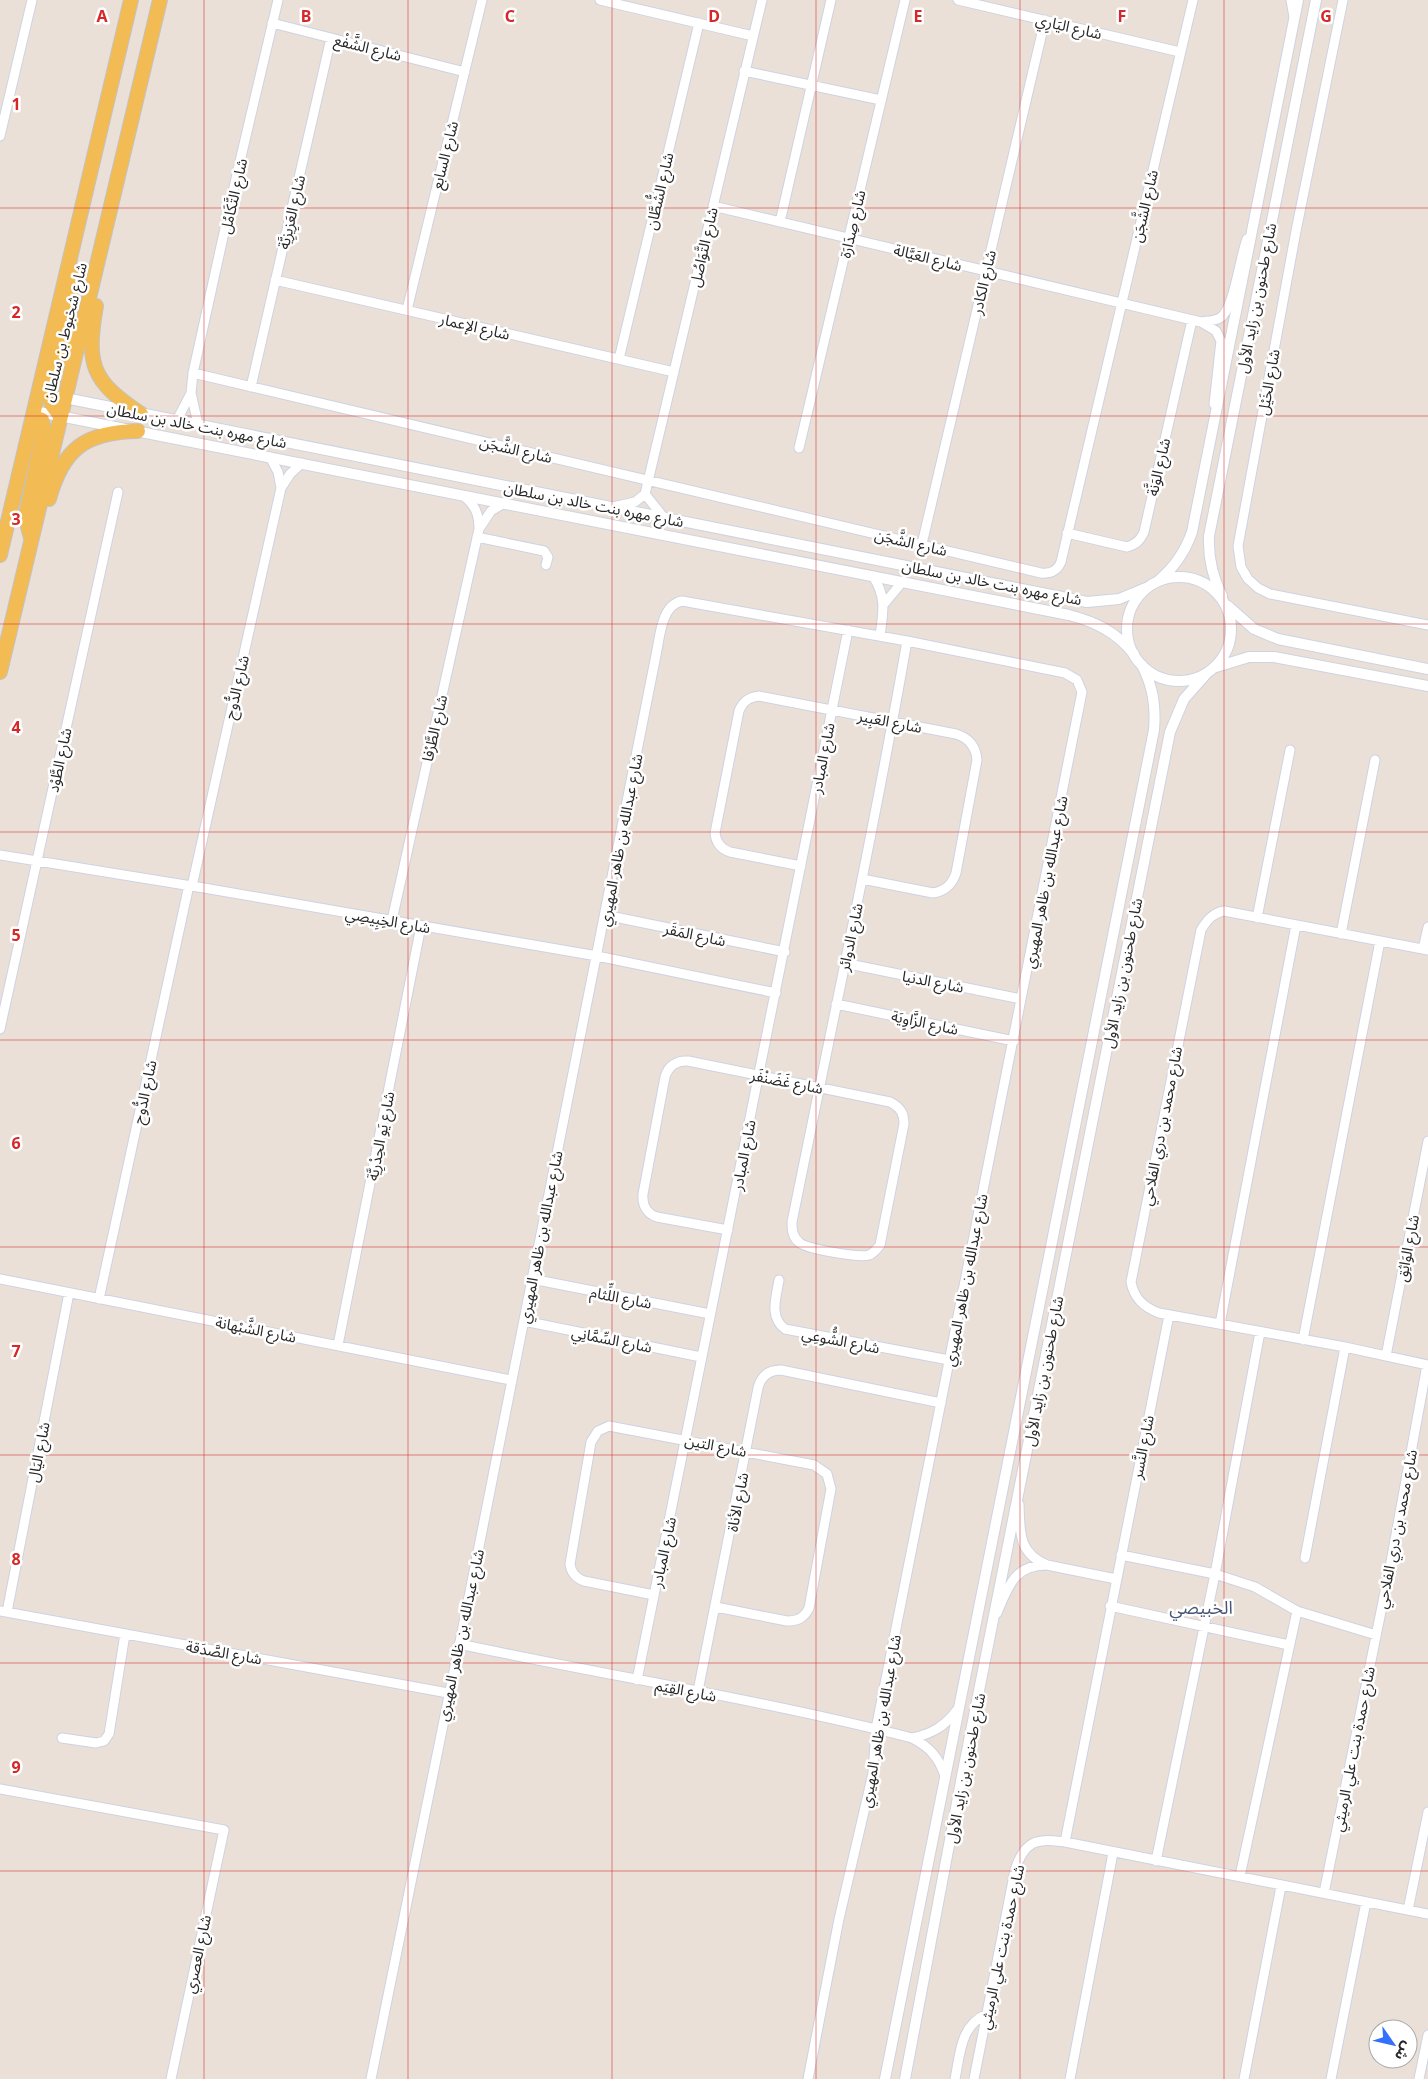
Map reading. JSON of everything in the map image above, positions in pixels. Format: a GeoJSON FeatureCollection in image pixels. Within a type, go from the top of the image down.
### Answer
{"type":"FeatureCollection","features":[{"type":"Feature","properties":{"kind":"main road","name":"شارع شخبوط بن سلطان"},"geometry":{"type":"LineString","coordinates":[[0,555],[34,414],[45,394],[70,261],[131,0]]}},
{"type":"Feature","properties":{"kind":"main road","name":"شارع شخبوط بن سلطان"},"geometry":{"type":"LineString","coordinates":[[0,672],[160,0]]}},
{"type":"Feature","properties":{"kind":"main road"},"geometry":{"type":"LineString","coordinates":[[114,194],[92,329],[91,350],[96,371],[107,389],[141,414]]}},
{"type":"Feature","properties":{"kind":"main road"},"geometry":{"type":"LineString","coordinates":[[45,394],[60,416]]}},
{"type":"Feature","properties":{"kind":"main road"},"geometry":{"type":"LineString","coordinates":[[32,541],[26,519],[44,429],[42,420],[34,414]]}},
{"type":"Feature","properties":{"kind":"main road"},"geometry":{"type":"LineString","coordinates":[[10,629],[26,590],[53,487],[65,462],[81,445],[102,434],[113,431],[138,431]]}},
{"type":"Feature","properties":{"kind":"street"},"geometry":{"type":"LineString","coordinates":[[0,136],[32,0]]}},
{"type":"Feature","properties":{"kind":"street","name":"شارع التَّكَامُل"},"geometry":{"type":"LineString","coordinates":[[198,424],[191,393],[193,373],[278,0]]}},
{"type":"Feature","properties":{"kind":"street","name":"شارع السابع"},"geometry":{"type":"LineString","coordinates":[[407,310],[482,0]]}},
{"type":"Feature","properties":{"kind":"street"},"geometry":{"type":"LineString","coordinates":[[600,0],[753,36]]}},
{"type":"Feature","properties":{"kind":"street","name":"شارع التَّوَاصُل"},"geometry":{"type":"LineString","coordinates":[[645,494],[762,0]]}},
{"type":"Feature","properties":{"kind":"street"},"geometry":{"type":"LineString","coordinates":[[780,222],[831,0]]}},
{"type":"Feature","properties":{"kind":"street","name":"شارع صِدَارَة"},"geometry":{"type":"LineString","coordinates":[[799,448],[905,0]]}},
{"type":"Feature","properties":{"kind":"street","name":"شارع اليَارِي"},"geometry":{"type":"LineString","coordinates":[[958,0],[1180,52]]}},
{"type":"Feature","properties":{"kind":"street","name":"شارع الشَّجَن"},"geometry":{"type":"LineString","coordinates":[[193,373],[1046,574],[1059,566],[1193,0]]}},
{"type":"Feature","properties":{"kind":"street"},"geometry":{"type":"LineString","coordinates":[[1291,0],[1294,19]]}},
{"type":"Feature","properties":{"kind":"street","name":"شارع طحنون بن زايد الأول"},"geometry":{"type":"LineString","coordinates":[[1158,581],[1176,564],[1190,538],[1298,0]]}},
{"type":"Feature","properties":{"kind":"street","name":"شارع طحنون بن زايد الأول"},"geometry":{"type":"LineString","coordinates":[[1223,600],[1211,567],[1209,536],[1316,0]]}},
{"type":"Feature","properties":{"kind":"street","name":"شارع الخَيْل"},"geometry":{"type":"LineString","coordinates":[[1343,0],[1294,241],[1247,494],[1238,553],[1241,567],[1248,579],[1258,588],[1270,594],[1428,625]]}},
{"type":"Feature","properties":{"kind":"street","name":"شارع الكادر"},"geometry":{"type":"LineString","coordinates":[[922,544],[1045,20]]}},
{"type":"Feature","properties":{"kind":"street","name":"شارع الشَّفْع"},"geometry":{"type":"LineString","coordinates":[[272,23],[465,72]]}},
{"type":"Feature","properties":{"kind":"street","name":"شارع الشُّطَّان"},"geometry":{"type":"LineString","coordinates":[[620,359],[699,23]]}},
{"type":"Feature","properties":{"kind":"street","name":"شارع العَزِيزِيَّة"},"geometry":{"type":"LineString","coordinates":[[251,387],[331,38]]}},
{"type":"Feature","properties":{"kind":"street"},"geometry":{"type":"LineString","coordinates":[[744,71],[881,100]]}},
{"type":"Feature","properties":{"kind":"street","name":"شارع العَيَّالة"},"geometry":{"type":"LineString","coordinates":[[713,206],[1196,321],[1216,331],[1221,341],[1222,347],[1215,387],[1215,414]]}},
{"type":"Feature","properties":{"kind":"street"},"geometry":{"type":"LineString","coordinates":[[1196,321],[1221,318],[1230,307],[1241,255],[1253,230]]}},
{"type":"Feature","properties":{"kind":"street","name":"شارع الإعمار"},"geometry":{"type":"LineString","coordinates":[[276,280],[674,372]]}},
{"type":"Feature","properties":{"kind":"street","name":"شارع الوَنَّة"},"geometry":{"type":"LineString","coordinates":[[1067,534],[1128,547],[1141,539],[1196,321]]}},
{"type":"Feature","properties":{"kind":"street","name":"شارع التَّكَامُل"},"geometry":{"type":"LineString","coordinates":[[177,420],[191,393]]}},
{"type":"Feature","properties":{"kind":"street","name":"شارع مهره بنت خالد بن سلطان"},"geometry":{"type":"LineString","coordinates":[[45,394],[1087,602],[1119,599],[1148,587]]}},
{"type":"Feature","properties":{"kind":"street","name":"شارع مهره بنت خالد بن سلطان"},"geometry":{"type":"LineString","coordinates":[[34,414],[60,416],[138,431],[1083,618],[1112,632],[1134,654]]}},
{"type":"Feature","properties":{"kind":"street","name":"شارع الدُّوح"},"geometry":{"type":"LineString","coordinates":[[270,457],[278,472],[281,488]]}},
{"type":"Feature","properties":{"kind":"street","name":"شارع الدُّوح"},"geometry":{"type":"LineString","coordinates":[[98,1299],[281,488],[290,474],[302,463]]}},
{"type":"Feature","properties":{"kind":"street","name":"شارع الطَّوْد"},"geometry":{"type":"LineString","coordinates":[[0,1029],[118,492]]}},
{"type":"Feature","properties":{"kind":"street"},"geometry":{"type":"LineString","coordinates":[[612,508],[635,502],[645,494],[664,518]]}},
{"type":"Feature","properties":{"kind":"street","name":"شارع الطَّرْفا"},"geometry":{"type":"LineString","coordinates":[[392,920],[478,533],[478,514],[470,501],[464,496]]}},
{"type":"Feature","properties":{"kind":"street","name":"شارع الطَّرْفا"},"geometry":{"type":"LineString","coordinates":[[478,533],[486,516],[504,503]]}},
{"type":"Feature","properties":{"kind":"street"},"geometry":{"type":"LineString","coordinates":[[478,533],[544,551],[548,558],[546,565]]}},
{"type":"Feature","properties":{"kind":"street"},"geometry":{"type":"LineString","coordinates":[[873,576],[880,589],[884,604],[880,636]]}},
{"type":"Feature","properties":{"kind":"street"},"geometry":{"type":"LineString","coordinates":[[1428,669],[1278,639],[1254,629],[1244,622],[1206,584],[1190,578],[1173,577],[1158,581],[1148,587],[1139,595],[1132,606],[1128,618],[1129,643],[1142,666],[1156,676],[1172,680],[1190,680],[1210,670],[1249,657],[1274,656],[1428,686]]}},
{"type":"Feature","properties":{"kind":"street"},"geometry":{"type":"LineString","coordinates":[[884,604],[903,582]]}},
{"type":"Feature","properties":{"kind":"street"},"geometry":{"type":"LineString","coordinates":[[1210,670],[1221,659],[1230,638],[1230,620],[1223,600]]}},
{"type":"Feature","properties":{"kind":"street","name":"شارع عبدالله بن ظاهر المهيري"},"geometry":{"type":"LineString","coordinates":[[370,2079],[524,1321],[654,664],[665,617],[669,608],[676,603],[686,601],[907,641],[1064,673],[1077,680],[1081,687],[1081,701],[876,1729],[873,1773],[839,1918],[808,2079]]}},
{"type":"Feature","properties":{"kind":"street","name":"شارع المبادر"},"geometry":{"type":"LineString","coordinates":[[637,1680],[701,1357],[785,952],[848,630]]}},
{"type":"Feature","properties":{"kind":"street","name":"شارع الدوائر"},"geometry":{"type":"LineString","coordinates":[[792,1233],[792,1222],[862,879],[907,641]]}},
{"type":"Feature","properties":{"kind":"street","name":"شارع طحنون بن زايد الأول"},"geometry":{"type":"LineString","coordinates":[[885,2079],[957,1710],[1154,730],[1152,690],[1142,666]]}},
{"type":"Feature","properties":{"kind":"street","name":"شارع طحنون بن زايد الأول"},"geometry":{"type":"LineString","coordinates":[[905,2079],[962,1776],[1170,732],[1184,699],[1210,670]]}},
{"type":"Feature","properties":{"kind":"street","name":"شارع العَبِير"},"geometry":{"type":"LineString","coordinates":[[801,866],[730,852],[722,848],[715,838],[714,833],[739,710],[746,700],[759,696],[961,735],[969,741],[975,750],[977,760],[956,873],[950,885],[939,892],[933,892],[862,879]]}},
{"type":"Feature","properties":{"kind":"street"},"geometry":{"type":"LineString","coordinates":[[1257,918],[1290,750]]}},
{"type":"Feature","properties":{"kind":"street"},"geometry":{"type":"LineString","coordinates":[[1341,934],[1375,760]]}},
{"type":"Feature","properties":{"kind":"street","name":"شارع الخِبِيصِي"},"geometry":{"type":"LineString","coordinates":[[0,855],[597,956],[776,993]]}},
{"type":"Feature","properties":{"kind":"street","name":"شارع محمد بن دري الفلاحي"},"geometry":{"type":"LineString","coordinates":[[1376,1635],[1428,1365],[1150,1310],[1143,1305],[1133,1290],[1131,1282],[1201,930],[1211,917],[1218,912],[1224,911],[1426,950],[1428,927]]}},
{"type":"Feature","properties":{"kind":"street","name":"شارع المَقَر"},"geometry":{"type":"LineString","coordinates":[[605,915],[785,952]]}},
{"type":"Feature","properties":{"kind":"street"},"geometry":{"type":"LineString","coordinates":[[1220,1324],[1296,925]]}},
{"type":"Feature","properties":{"kind":"street","name":"شارع يَو الحِدْرِيَّة"},"geometry":{"type":"LineString","coordinates":[[338,1345],[421,926]]}},
{"type":"Feature","properties":{"kind":"street"},"geometry":{"type":"LineString","coordinates":[[1303,1340],[1380,941]]}},
{"type":"Feature","properties":{"kind":"street","name":"شارع الدنيا"},"geometry":{"type":"LineString","coordinates":[[844,963],[1021,998]]}},
{"type":"Feature","properties":{"kind":"street","name":"شارع الزَّاوِيَة"},"geometry":{"type":"LineString","coordinates":[[836,1004],[1014,1041]]}},
{"type":"Feature","properties":{"kind":"street","name":"شارع غَضَنْفَر"},"geometry":{"type":"LineString","coordinates":[[728,1230],[657,1217],[648,1213],[643,1204],[643,1194],[665,1077],[669,1067],[683,1060],[890,1102],[901,1110],[904,1124],[880,1245],[877,1250],[868,1256],[863,1256],[809,1247],[799,1242],[792,1233]]}},
{"type":"Feature","properties":{"kind":"street","name":"شارع الوَاثِق"},"geometry":{"type":"LineString","coordinates":[[1386,1356],[1428,1141]]}},
{"type":"Feature","properties":{"kind":"street","name":"شارع الشَّبْهانة"},"geometry":{"type":"LineString","coordinates":[[0,1279],[511,1380]]}},
{"type":"Feature","properties":{"kind":"street","name":"شارع اللِّثام"},"geometry":{"type":"LineString","coordinates":[[532,1279],[710,1314]]}},
{"type":"Feature","properties":{"kind":"street","name":"شارع الشُّوعِي"},"geometry":{"type":"LineString","coordinates":[[779,1280],[774,1314],[780,1325],[786,1329],[949,1360]]}},
{"type":"Feature","properties":{"kind":"street","name":"شارع اليَال"},"geometry":{"type":"LineString","coordinates":[[3,1612],[69,1293]]}},
{"type":"Feature","properties":{"kind":"street","name":"شارع النَّسر"},"geometry":{"type":"LineString","coordinates":[[1064,1842],[1169,1315]]}},
{"type":"Feature","properties":{"kind":"street","name":"شارع السِّمَّانِي"},"geometry":{"type":"LineString","coordinates":[[524,1321],[701,1357]]}},
{"type":"Feature","properties":{"kind":"street"},"geometry":{"type":"LineString","coordinates":[[1156,1861],[1205,1627],[1260,1332]]}},
{"type":"Feature","properties":{"kind":"street"},"geometry":{"type":"LineString","coordinates":[[1306,1558],[1345,1348]]}},
{"type":"Feature","properties":{"kind":"street","name":"شارع الأناة"},"geometry":{"type":"LineString","coordinates":[[698,1691],[760,1382],[766,1374],[776,1370],[941,1403]]}},
{"type":"Feature","properties":{"kind":"street","name":"شارع التين"},"geometry":{"type":"LineString","coordinates":[[654,1596],[584,1581],[576,1576],[571,1569],[570,1564],[591,1442],[598,1431],[609,1426],[686,1439],[814,1465],[824,1470],[830,1479],[831,1489],[809,1608],[804,1616],[794,1621],[716,1607]]}},
{"type":"Feature","properties":{"kind":"street"},"geometry":{"type":"LineString","coordinates":[[1019,1494],[1021,1539],[1031,1555],[1048,1565],[1116,1579]]}},
{"type":"Feature","properties":{"kind":"street"},"geometry":{"type":"LineString","coordinates":[[1121,1555],[1215,1574],[1256,1587],[1296,1611],[1376,1635]]}},
{"type":"Feature","properties":{"kind":"street"},"geometry":{"type":"LineString","coordinates":[[994,1620],[1013,1580],[1028,1568],[1048,1565]]}},
{"type":"Feature","properties":{"kind":"street"},"geometry":{"type":"LineString","coordinates":[[1110,1606],[1288,1645]]}},
{"type":"Feature","properties":{"kind":"street"},"geometry":{"type":"LineString","coordinates":[[1240,1876],[1296,1611]]}},
{"type":"Feature","properties":{"kind":"street","name":"شارع الصَّدَقة"},"geometry":{"type":"LineString","coordinates":[[3,1612],[448,1693]]}},
{"type":"Feature","properties":{"kind":"street"},"geometry":{"type":"LineString","coordinates":[[62,1738],[96,1743],[104,1741],[109,1734],[125,1634]]}},
{"type":"Feature","properties":{"kind":"street","name":"شارع حمدة بنت علي الرميثي"},"geometry":{"type":"LineString","coordinates":[[1324,1893],[1376,1635]]}},
{"type":"Feature","properties":{"kind":"street","name":"شارع القِيَم"},"geometry":{"type":"LineString","coordinates":[[459,1644],[698,1691],[912,1738],[922,1743],[937,1757],[945,1776]]}},
{"type":"Feature","properties":{"kind":"street"},"geometry":{"type":"LineString","coordinates":[[912,1738],[923,1736],[942,1726],[957,1710]]}},
{"type":"Feature","properties":{"kind":"street","name":"شارع العصري"},"geometry":{"type":"LineString","coordinates":[[0,1789],[224,1830],[171,2079]]}},
{"type":"Feature","properties":{"kind":"street"},"geometry":{"type":"LineString","coordinates":[[1408,1910],[1428,1812]]}},
{"type":"Feature","properties":{"kind":"street","name":"شارع حمدة بنت علي الرميثي"},"geometry":{"type":"LineString","coordinates":[[974,2079],[1015,1870],[1023,1850],[1040,1840],[1049,1839],[1428,1914]]}},
{"type":"Feature","properties":{"kind":"street"},"geometry":{"type":"LineString","coordinates":[[1070,2079],[1114,1853]]}},
{"type":"Feature","properties":{"kind":"street"},"geometry":{"type":"LineString","coordinates":[[1244,2079],[1281,1886]]}},
{"type":"Feature","properties":{"kind":"street"},"geometry":{"type":"LineString","coordinates":[[1331,2079],[1366,1902]]}},
{"type":"Feature","properties":{"kind":"street"},"geometry":{"type":"LineString","coordinates":[[955,2079],[966,2033],[972,2023],[987,2014]]}},
{"type":"Feature","properties":{"kind":"street"},"geometry":{"type":"LineString","coordinates":[[1419,2079],[1428,2035]]}},
{"type":"Feature","properties":{"kind":"district","name":"الخبيصي"},"geometry":{"type":"Point","coordinates":[1201,1607]}}]}
